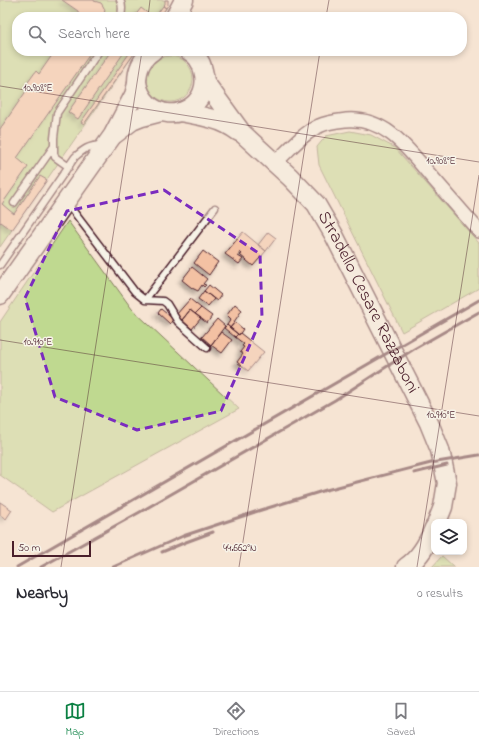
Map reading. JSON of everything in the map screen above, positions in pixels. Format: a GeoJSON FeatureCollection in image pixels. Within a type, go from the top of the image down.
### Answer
{"type":"FeatureCollection","features":[{"type":"Feature","properties":{"kind":"street"},"geometry":{"type":"LineString","coordinates":[[0,295],[110,140],[134,95],[138,72],[143,61],[148,56]]}},
{"type":"Feature","properties":{"kind":"street"},"geometry":{"type":"LineString","coordinates":[[180,112],[188,109],[194,104],[200,98],[203,90],[205,82],[204,74],[202,66],[195,56]]}},
{"type":"Feature","properties":{"kind":"street","name":"Stradello Cesare Razzaboni"},"geometry":{"type":"LineString","coordinates":[[205,82],[242,133],[290,177],[316,204],[337,241],[429,423],[440,450],[447,483],[443,507],[437,519]]}},
{"type":"Feature","properties":{"kind":"street"},"geometry":{"type":"LineString","coordinates":[[137,84],[145,101],[152,108],[160,112]]}},
{"type":"Feature","properties":{"kind":"street","name":"Stradello Cesare Razzaboni"},"geometry":{"type":"LineString","coordinates":[[110,140],[132,121],[160,112],[170,114],[180,112],[195,115],[225,124],[242,133]]}},
{"type":"Feature","properties":{"kind":"street"},"geometry":{"type":"LineString","coordinates":[[275,163],[296,143],[319,126],[336,121],[354,119],[368,122],[382,127],[400,141],[479,231]]}},
{"type":"Feature","properties":{"kind":"street"},"geometry":{"type":"LineString","coordinates":[[406,567],[413,562],[428,544],[431,536]]}},
{"type":"Feature","properties":{"kind":"lane"},"geometry":{"type":"LineString","coordinates":[[120,0],[122,3],[122,12]]}},
{"type":"Feature","properties":{"kind":"lane"},"geometry":{"type":"LineString","coordinates":[[69,167],[55,157],[54,146],[57,113],[96,56]]}},
{"type":"Feature","properties":{"kind":"lane"},"geometry":{"type":"LineString","coordinates":[[0,265],[75,158],[84,149],[110,140]]}},
{"type":"Feature","properties":{"kind":"lane"},"geometry":{"type":"LineString","coordinates":[[14,203],[54,146]]}},
{"type":"Feature","properties":{"kind":"lane"},"geometry":{"type":"LineString","coordinates":[[66,202],[135,292],[145,300],[168,304],[178,322],[207,348]]}},
{"type":"Feature","properties":{"kind":"lane"},"geometry":{"type":"LineString","coordinates":[[145,300],[215,208]]}},
{"type":"Feature","properties":{"kind":"highlighted area"},"geometry":{"type":"Polygon","coordinates":[[[164,190],[260,254],[262,317],[221,411],[137,430],[55,397],[25,298],[67,211],[164,190]]]}},
{"type":"Feature","properties":{"kind":"green space"},"geometry":{"type":"Polygon","coordinates":[[[0,0],[168,0],[167,7],[164,12],[12,12],[12,56],[133,56],[0,247],[0,0]]]}},
{"type":"Feature","properties":{"kind":"green space"},"geometry":{"type":"Polygon","coordinates":[[[170,56],[183,60],[189,66],[193,79],[189,92],[183,98],[170,102],[157,98],[151,92],[147,79],[151,66],[157,60],[170,56]]]}},
{"type":"Feature","properties":{"kind":"green space"},"geometry":{"type":"Polygon","coordinates":[[[350,131],[371,135],[395,148],[479,243],[479,288],[402,332],[319,165],[317,147],[326,136],[350,131]]]}},
{"type":"Feature","properties":{"kind":"green space"},"geometry":{"type":"Polygon","coordinates":[[[68,221],[132,309],[239,409],[52,512],[0,475],[0,322],[68,221]]]}},
{"type":"Feature","properties":{"kind":"green space"},"geometry":{"type":"Polygon","coordinates":[[[442,556],[454,567],[432,567],[442,556]]]}},
{"type":"Feature","properties":{"kind":"building"},"geometry":{"type":"Polygon","coordinates":[[[62,0],[94,0],[101,3],[105,10],[104,12],[78,11],[62,0]]]}},
{"type":"Feature","properties":{"kind":"building"},"geometry":{"type":"Polygon","coordinates":[[[165,0],[168,0],[168,5],[166,8],[163,6],[165,4],[165,0]]]}},
{"type":"Feature","properties":{"kind":"building"},"geometry":{"type":"Polygon","coordinates":[[[163,6],[166,8],[163,12],[159,12],[163,6]]]}},
{"type":"Feature","properties":{"kind":"building"},"geometry":{"type":"Polygon","coordinates":[[[141,8],[146,12],[138,12],[141,8]]]}},
{"type":"Feature","properties":{"kind":"building"},"geometry":{"type":"Polygon","coordinates":[[[52,56],[88,56],[17,158],[28,167],[2,204],[14,214],[40,176],[47,180],[12,230],[1,222],[0,223],[0,129],[29,87],[26,85],[36,71],[39,74],[52,56]]]}},
{"type":"Feature","properties":{"kind":"building"},"geometry":{"type":"Polygon","coordinates":[[[107,56],[122,56],[78,119],[68,112],[107,56]]]}},
{"type":"Feature","properties":{"kind":"building"},"geometry":{"type":"Polygon","coordinates":[[[127,56],[132,56],[84,124],[81,122],[127,56]]]}},
{"type":"Feature","properties":{"kind":"building"},"geometry":{"type":"Polygon","coordinates":[[[243,232],[266,251],[253,266],[240,255],[242,254],[240,252],[238,256],[243,259],[239,264],[225,254],[243,232]]]}},
{"type":"Feature","properties":{"kind":"building"},"geometry":{"type":"Polygon","coordinates":[[[268,232],[276,238],[266,251],[258,245],[268,232]]]}},
{"type":"Feature","properties":{"kind":"building"},"geometry":{"type":"Polygon","coordinates":[[[203,251],[218,262],[209,275],[194,263],[203,251]]]}},
{"type":"Feature","properties":{"kind":"building"},"geometry":{"type":"Polygon","coordinates":[[[192,267],[207,279],[203,284],[206,285],[204,287],[202,285],[198,291],[182,280],[192,267]]]}},
{"type":"Feature","properties":{"kind":"building"},"geometry":{"type":"Polygon","coordinates":[[[209,285],[221,295],[217,301],[204,291],[209,285]]]}},
{"type":"Feature","properties":{"kind":"building"},"geometry":{"type":"Polygon","coordinates":[[[204,291],[214,299],[208,306],[198,299],[204,291]]]}},
{"type":"Feature","properties":{"kind":"building"},"geometry":{"type":"Polygon","coordinates":[[[190,299],[201,308],[195,314],[190,310],[182,320],[176,315],[190,299]]]}},
{"type":"Feature","properties":{"kind":"building"},"geometry":{"type":"Polygon","coordinates":[[[235,304],[242,310],[230,328],[227,325],[231,319],[227,315],[235,304]]]}},
{"type":"Feature","properties":{"kind":"building"},"geometry":{"type":"Polygon","coordinates":[[[201,308],[212,316],[207,323],[195,314],[201,308]]]}},
{"type":"Feature","properties":{"kind":"building"},"geometry":{"type":"Polygon","coordinates":[[[161,309],[173,319],[170,324],[158,313],[161,309]]]}},
{"type":"Feature","properties":{"kind":"building"},"geometry":{"type":"Polygon","coordinates":[[[190,310],[201,318],[192,329],[182,320],[190,310]]]}},
{"type":"Feature","properties":{"kind":"building"},"geometry":{"type":"Polygon","coordinates":[[[217,319],[225,326],[211,345],[202,337],[217,319]]]}},
{"type":"Feature","properties":{"kind":"building"},"geometry":{"type":"Polygon","coordinates":[[[235,322],[243,329],[239,335],[230,328],[235,322]]]}},
{"type":"Feature","properties":{"kind":"building"},"geometry":{"type":"Polygon","coordinates":[[[227,325],[238,334],[235,337],[224,328],[227,325]]]}},
{"type":"Feature","properties":{"kind":"building"},"geometry":{"type":"Polygon","coordinates":[[[221,332],[232,340],[222,353],[211,345],[221,332]]]}},
{"type":"Feature","properties":{"kind":"building"},"geometry":{"type":"Polygon","coordinates":[[[240,333],[264,352],[248,371],[237,362],[243,354],[240,352],[244,347],[242,346],[244,344],[235,337],[240,333]]]}},
{"type":"Feature","properties":{"kind":"building"},"geometry":{"type":"Polygon","coordinates":[[[0,502],[12,510],[6,519],[0,515],[0,502]]]}},
{"type":"Feature","properties":{"kind":"railway"},"geometry":{"type":"LineString","coordinates":[[17,567],[479,300]]}},
{"type":"Feature","properties":{"kind":"railway"},"geometry":{"type":"LineString","coordinates":[[41,567],[335,400],[414,349],[479,312]]}},
{"type":"Feature","properties":{"kind":"railway"},"geometry":{"type":"LineString","coordinates":[[113,567],[183,536],[326,490],[431,463],[479,455]]}},
{"type":"Feature","properties":{"kind":"railway"},"geometry":{"type":"LineString","coordinates":[[414,473],[447,465]]}},
{"type":"Feature","properties":{"kind":"railway"},"geometry":{"type":"LineString","coordinates":[[162,552],[213,532]]}}]}
